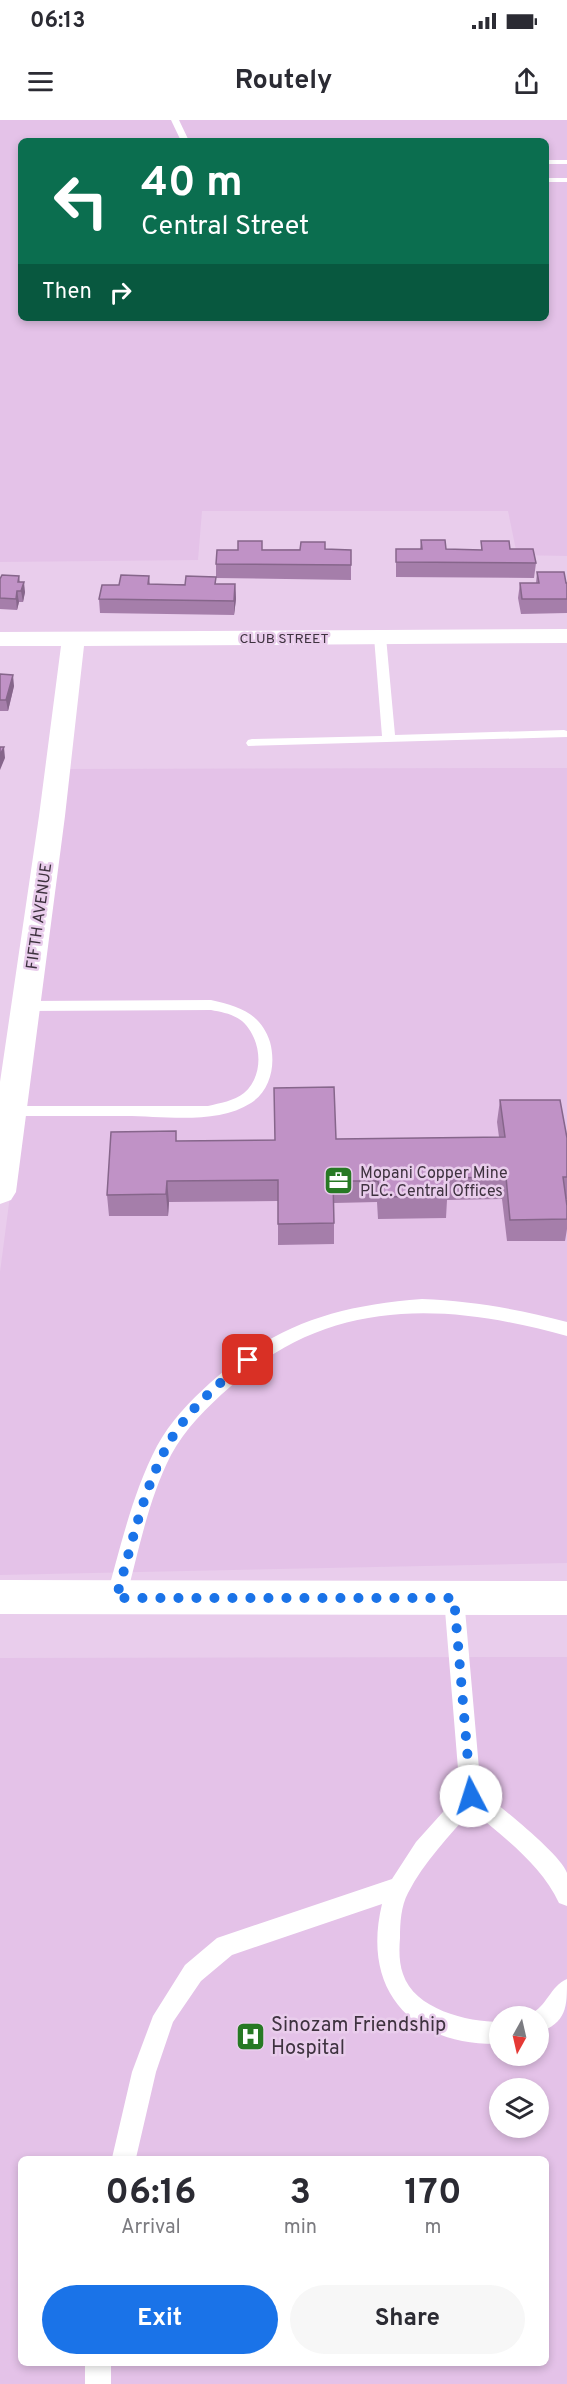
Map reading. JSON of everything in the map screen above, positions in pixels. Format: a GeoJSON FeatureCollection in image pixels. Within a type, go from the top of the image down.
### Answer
{"type":"FeatureCollection","features":[{"type":"Feature","properties":{"kind":"street","name":"CLUB STREET"},"geometry":{"type":"LineString","coordinates":[[0,639],[567,636]]}},
{"type":"Feature","properties":{"kind":"street","name":"FIFTH AVENUE"},"geometry":{"type":"LineString","coordinates":[[0,1192],[73,639]]}},
{"type":"Feature","properties":{"kind":"street"},"geometry":{"type":"LineString","coordinates":[[0,1597],[567,1598]]}},
{"type":"Feature","properties":{"kind":"lane"},"geometry":{"type":"LineString","coordinates":[[175,120],[184,138]]}},
{"type":"Feature","properties":{"kind":"lane"},"geometry":{"type":"LineString","coordinates":[[549,162],[567,162]]}},
{"type":"Feature","properties":{"kind":"lane"},"geometry":{"type":"LineString","coordinates":[[549,180],[567,180]]}},
{"type":"Feature","properties":{"kind":"lane"},"geometry":{"type":"LineString","coordinates":[[380,637],[389,739]]}},
{"type":"Feature","properties":{"kind":"lane"},"geometry":{"type":"LineString","coordinates":[[252,743],[564,734]]}},
{"type":"Feature","properties":{"kind":"lane"},"geometry":{"type":"LineString","coordinates":[[11,1111],[208,1111],[231,1106],[248,1098],[260,1085],[264,1070],[266,1054],[262,1037],[251,1022],[234,1010],[211,1005],[26,1006]]}},
{"type":"Feature","properties":{"kind":"lane"},"geometry":{"type":"LineString","coordinates":[[116,1598],[150,1481],[165,1450],[190,1414],[222,1380],[261,1350],[317,1323],[374,1308],[440,1304],[498,1312],[567,1329]]}},
{"type":"Feature","properties":{"kind":"lane"},"geometry":{"type":"LineString","coordinates":[[454,1598],[471,1796],[535,1851],[564,1887],[567,1895]]}},
{"type":"Feature","properties":{"kind":"lane"},"geometry":{"type":"LineString","coordinates":[[471,1796],[419,1853],[398,1888],[390,1917],[387,1953],[397,1987],[422,2013],[459,2030],[489,2034]]}},
{"type":"Feature","properties":{"kind":"lane"},"geometry":{"type":"LineString","coordinates":[[124,2156],[144,2072],[164,2016],[193,1973],[225,1946],[398,1888]]}},
{"type":"Feature","properties":{"kind":"lane"},"geometry":{"type":"LineString","coordinates":[[549,2015],[567,1990]]}},
{"type":"Feature","properties":{"kind":"lane"},"geometry":{"type":"LineString","coordinates":[[98,2366],[98,2384]]}},
{"type":"Feature","properties":{"kind":"shaded area"},"geometry":{"type":"Polygon","coordinates":[[[0,120],[567,120],[567,556],[517,555],[508,511],[202,511],[198,560],[0,562],[0,120]]]}},
{"type":"Feature","properties":{"kind":"shaded area"},"geometry":{"type":"Polygon","coordinates":[[[567,768],[567,1563],[0,1575],[0,1272],[66,769],[567,768]]]}},
{"type":"Feature","properties":{"kind":"shaded area","name":"Sinozam Friendship Hospital"},"geometry":{"type":"Polygon","coordinates":[[[567,1657],[567,2384],[0,2384],[0,1658],[567,1657]]]}},
{"type":"Feature","properties":{"kind":"building"},"geometry":{"type":"Polygon","coordinates":[[[421,540],[445,540],[446,549],[482,550],[481,541],[509,541],[510,549],[533,549],[536,563],[396,562],[396,549],[422,549],[421,540]]]}},
{"type":"Feature","properties":{"kind":"building"},"geometry":{"type":"Polygon","coordinates":[[[238,541],[262,541],[262,550],[300,550],[301,542],[325,542],[325,549],[351,550],[351,565],[216,564],[217,550],[238,550],[238,541]]]}},
{"type":"Feature","properties":{"kind":"building"},"geometry":{"type":"Polygon","coordinates":[[[537,572],[564,572],[567,599],[522,599],[520,583],[539,583],[537,572]]]}},
{"type":"Feature","properties":{"kind":"building"},"geometry":{"type":"Polygon","coordinates":[[[2,575],[19,576],[18,582],[24,582],[21,591],[17,591],[16,599],[0,598],[2,575]]]}},
{"type":"Feature","properties":{"kind":"building"},"geometry":{"type":"Polygon","coordinates":[[[121,575],[149,576],[148,584],[185,585],[186,576],[216,577],[215,584],[235,584],[234,601],[99,599],[102,585],[119,585],[121,575]]]}},
{"type":"Feature","properties":{"kind":"building"},"geometry":{"type":"Polygon","coordinates":[[[0,674],[13,675],[6,700],[0,700],[0,674]]]}},
{"type":"Feature","properties":{"kind":"building","name":"Mopani Copper Mine PLC. Central Offices"},"geometry":{"type":"Polygon","coordinates":[[[334,1087],[336,1139],[505,1137],[500,1100],[560,1100],[567,1138],[567,1177],[563,1177],[567,1219],[510,1220],[506,1177],[446,1178],[448,1196],[380,1197],[378,1181],[333,1181],[334,1223],[278,1224],[278,1180],[167,1181],[166,1194],[107,1195],[111,1132],[176,1131],[176,1141],[275,1140],[274,1088],[334,1087]]]}},
{"type":"Feature","properties":{"kind":"place","name":"Mopani Copper Mine PLC. Central Offices"},"geometry":{"type":"Point","coordinates":[339,1181]}},
{"type":"Feature","properties":{"kind":"place","name":"Sinozam Friendship Hospital"},"geometry":{"type":"Point","coordinates":[250,2036]}},
{"type":"Feature","properties":{"kind":"route"},"geometry":{"type":"LineString","coordinates":[[248,1360],[222,1380],[190,1414],[165,1450],[150,1481],[116,1598],[454,1598],[471,1796]]}}]}
